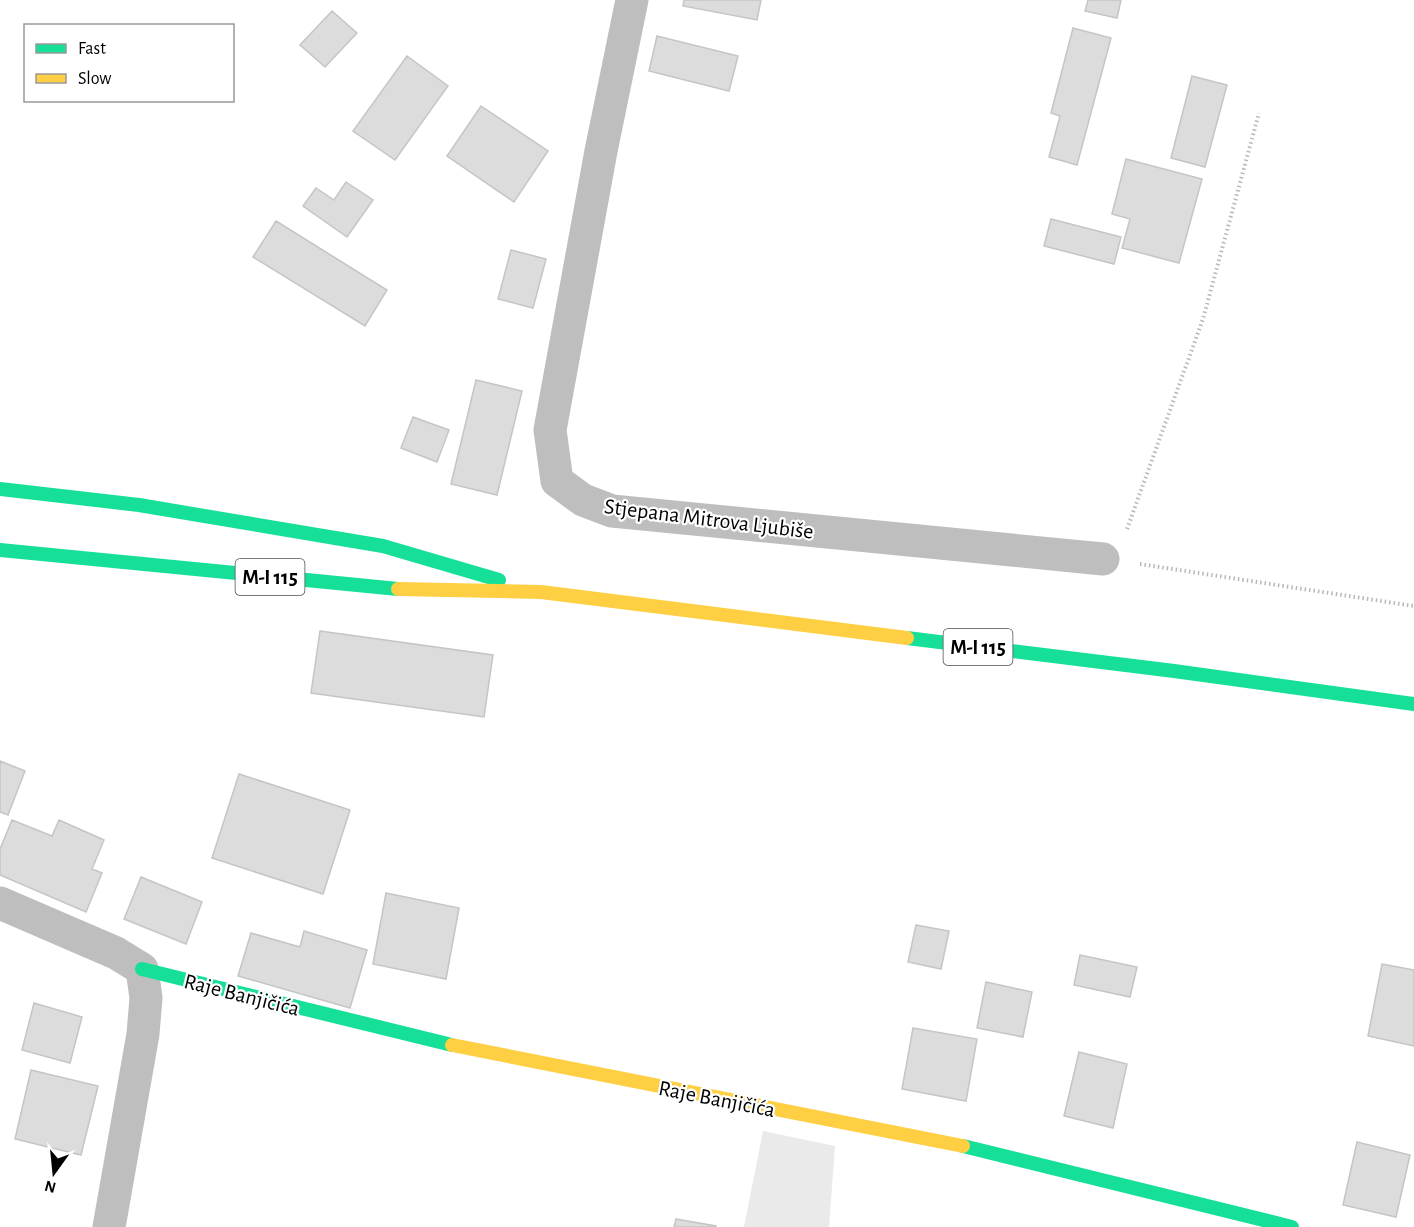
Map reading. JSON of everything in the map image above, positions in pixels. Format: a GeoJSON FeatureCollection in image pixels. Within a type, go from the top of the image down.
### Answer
{"type":"FeatureCollection","features":[{"type":"Feature","properties":{"kind":"main road","name":"M-I 115"},"geometry":{"type":"LineString","coordinates":[[0,489],[139,505],[383,546],[541,592]]}},
{"type":"Feature","properties":{"kind":"main road","name":"M-I 115"},"geometry":{"type":"LineString","coordinates":[[0,550],[408,590],[541,592],[1162,669],[1414,704]]}},
{"type":"Feature","properties":{"kind":"main road","name":"Raje Banjičića"},"geometry":{"type":"LineString","coordinates":[[142,969],[438,1042],[962,1146],[1292,1227]]}},
{"type":"Feature","properties":{"kind":"street","name":"Stjepana Mitrova Ljubiše"},"geometry":{"type":"LineString","coordinates":[[632,0],[601,151],[550,430],[557,481],[583,500],[612,511],[1103,559]]}},
{"type":"Feature","properties":{"kind":"street","name":"Raje Banjičića"},"geometry":{"type":"LineString","coordinates":[[0,903],[116,953],[142,969]]}},
{"type":"Feature","properties":{"kind":"street"},"geometry":{"type":"LineString","coordinates":[[109,1227],[143,1034],[146,998],[142,969]]}},
{"type":"Feature","properties":{"kind":"path"},"geometry":{"type":"LineString","coordinates":[[1103,559],[1117,548],[1126,533],[1203,319],[1259,112]]}},
{"type":"Feature","properties":{"kind":"path"},"geometry":{"type":"LineString","coordinates":[[1103,559],[1414,606]]}},
{"type":"Feature","properties":{"kind":"shaded area"},"geometry":{"type":"Polygon","coordinates":[[[763,1131],[835,1146],[829,1227],[744,1227],[763,1131]]]}},
{"type":"Feature","properties":{"kind":"building"},"geometry":{"type":"Polygon","coordinates":[[[684,0],[761,0],[757,20],[683,6],[684,0]]]}},
{"type":"Feature","properties":{"kind":"building"},"geometry":{"type":"Polygon","coordinates":[[[1088,0],[1121,0],[1117,18],[1085,11],[1088,0]]]}},
{"type":"Feature","properties":{"kind":"building"},"geometry":{"type":"Polygon","coordinates":[[[332,11],[357,33],[325,67],[300,45],[332,11]]]}},
{"type":"Feature","properties":{"kind":"building"},"geometry":{"type":"Polygon","coordinates":[[[1073,28],[1111,38],[1077,165],[1049,157],[1060,116],[1051,113],[1073,28]]]}},
{"type":"Feature","properties":{"kind":"building"},"geometry":{"type":"Polygon","coordinates":[[[657,36],[738,56],[729,91],[649,71],[657,36]]]}},
{"type":"Feature","properties":{"kind":"building"},"geometry":{"type":"Polygon","coordinates":[[[407,56],[448,86],[395,160],[353,131],[407,56]]]}},
{"type":"Feature","properties":{"kind":"building"},"geometry":{"type":"Polygon","coordinates":[[[1192,76],[1227,85],[1205,167],[1171,158],[1192,76]]]}},
{"type":"Feature","properties":{"kind":"building"},"geometry":{"type":"Polygon","coordinates":[[[481,106],[548,151],[514,202],[447,156],[481,106]]]}},
{"type":"Feature","properties":{"kind":"building"},"geometry":{"type":"Polygon","coordinates":[[[1126,159],[1202,179],[1179,263],[1122,248],[1130,219],[1112,214],[1126,159]]]}},
{"type":"Feature","properties":{"kind":"building"},"geometry":{"type":"Polygon","coordinates":[[[346,182],[373,200],[347,237],[303,206],[316,188],[334,200],[346,182]]]}},
{"type":"Feature","properties":{"kind":"building"},"geometry":{"type":"Polygon","coordinates":[[[1051,219],[1121,237],[1114,264],[1044,246],[1051,219]]]}},
{"type":"Feature","properties":{"kind":"building"},"geometry":{"type":"Polygon","coordinates":[[[276,221],[387,290],[365,326],[253,257],[276,221]]]}},
{"type":"Feature","properties":{"kind":"building"},"geometry":{"type":"Polygon","coordinates":[[[511,250],[546,259],[533,308],[498,299],[511,250]]]}},
{"type":"Feature","properties":{"kind":"building"},"geometry":{"type":"Polygon","coordinates":[[[476,380],[522,391],[497,495],[451,484],[476,380]]]}},
{"type":"Feature","properties":{"kind":"building"},"geometry":{"type":"Polygon","coordinates":[[[413,417],[449,430],[437,462],[401,448],[413,417]]]}},
{"type":"Feature","properties":{"kind":"building"},"geometry":{"type":"Polygon","coordinates":[[[320,631],[493,655],[484,717],[311,693],[320,631]]]}},
{"type":"Feature","properties":{"kind":"building"},"geometry":{"type":"Polygon","coordinates":[[[0,761],[25,771],[8,815],[0,812],[0,761]]]}},
{"type":"Feature","properties":{"kind":"building"},"geometry":{"type":"Polygon","coordinates":[[[239,774],[350,810],[323,894],[212,858],[239,774]]]}},
{"type":"Feature","properties":{"kind":"building"},"geometry":{"type":"Polygon","coordinates":[[[12,820],[52,836],[59,820],[104,840],[92,869],[102,873],[86,912],[0,875],[0,849],[12,820]]]}},
{"type":"Feature","properties":{"kind":"building"},"geometry":{"type":"Polygon","coordinates":[[[141,877],[202,902],[186,944],[124,919],[141,877]]]}},
{"type":"Feature","properties":{"kind":"building"},"geometry":{"type":"Polygon","coordinates":[[[386,893],[459,908],[446,979],[373,964],[386,893]]]}},
{"type":"Feature","properties":{"kind":"building"},"geometry":{"type":"Polygon","coordinates":[[[916,925],[949,931],[941,969],[908,962],[916,925]]]}},
{"type":"Feature","properties":{"kind":"building"},"geometry":{"type":"Polygon","coordinates":[[[304,931],[367,950],[350,1008],[238,976],[251,933],[300,947],[304,931]]]}},
{"type":"Feature","properties":{"kind":"building"},"geometry":{"type":"Polygon","coordinates":[[[1080,955],[1137,967],[1130,997],[1074,985],[1080,955]]]}},
{"type":"Feature","properties":{"kind":"building"},"geometry":{"type":"Polygon","coordinates":[[[1382,964],[1414,970],[1414,1046],[1368,1036],[1382,964]]]}},
{"type":"Feature","properties":{"kind":"building"},"geometry":{"type":"Polygon","coordinates":[[[986,982],[1032,992],[1023,1037],[977,1028],[986,982]]]}},
{"type":"Feature","properties":{"kind":"building"},"geometry":{"type":"Polygon","coordinates":[[[34,1003],[82,1017],[70,1063],[22,1050],[34,1003]]]}},
{"type":"Feature","properties":{"kind":"building"},"geometry":{"type":"Polygon","coordinates":[[[913,1028],[977,1039],[966,1101],[902,1089],[913,1028]]]}},
{"type":"Feature","properties":{"kind":"building"},"geometry":{"type":"Polygon","coordinates":[[[1079,1052],[1127,1064],[1113,1128],[1064,1116],[1079,1052]]]}},
{"type":"Feature","properties":{"kind":"building"},"geometry":{"type":"Polygon","coordinates":[[[31,1070],[98,1086],[81,1155],[15,1139],[31,1070]]]}},
{"type":"Feature","properties":{"kind":"building"},"geometry":{"type":"Polygon","coordinates":[[[1357,1142],[1410,1155],[1396,1217],[1343,1205],[1357,1142]]]}},
{"type":"Feature","properties":{"kind":"building"},"geometry":{"type":"Polygon","coordinates":[[[676,1219],[716,1226],[716,1227],[674,1227],[676,1219]]]}},
{"type":"Feature","properties":{"kind":"traffic: fast"},"geometry":{"type":"LineString","coordinates":[[0,489],[139,505],[383,546],[499,580]]}},
{"type":"Feature","properties":{"kind":"traffic: fast"},"geometry":{"type":"LineString","coordinates":[[0,550],[398,589]]}},
{"type":"Feature","properties":{"kind":"traffic: fast"},"geometry":{"type":"LineString","coordinates":[[907,638],[1414,704]]}},
{"type":"Feature","properties":{"kind":"traffic: fast"},"geometry":{"type":"LineString","coordinates":[[142,969],[452,1045]]}},
{"type":"Feature","properties":{"kind":"traffic: fast"},"geometry":{"type":"LineString","coordinates":[[963,1146],[1292,1227]]}},
{"type":"Feature","properties":{"kind":"traffic: slow"},"geometry":{"type":"LineString","coordinates":[[398,589],[541,592],[907,638]]}},
{"type":"Feature","properties":{"kind":"traffic: slow"},"geometry":{"type":"LineString","coordinates":[[452,1045],[963,1146]]}}]}
